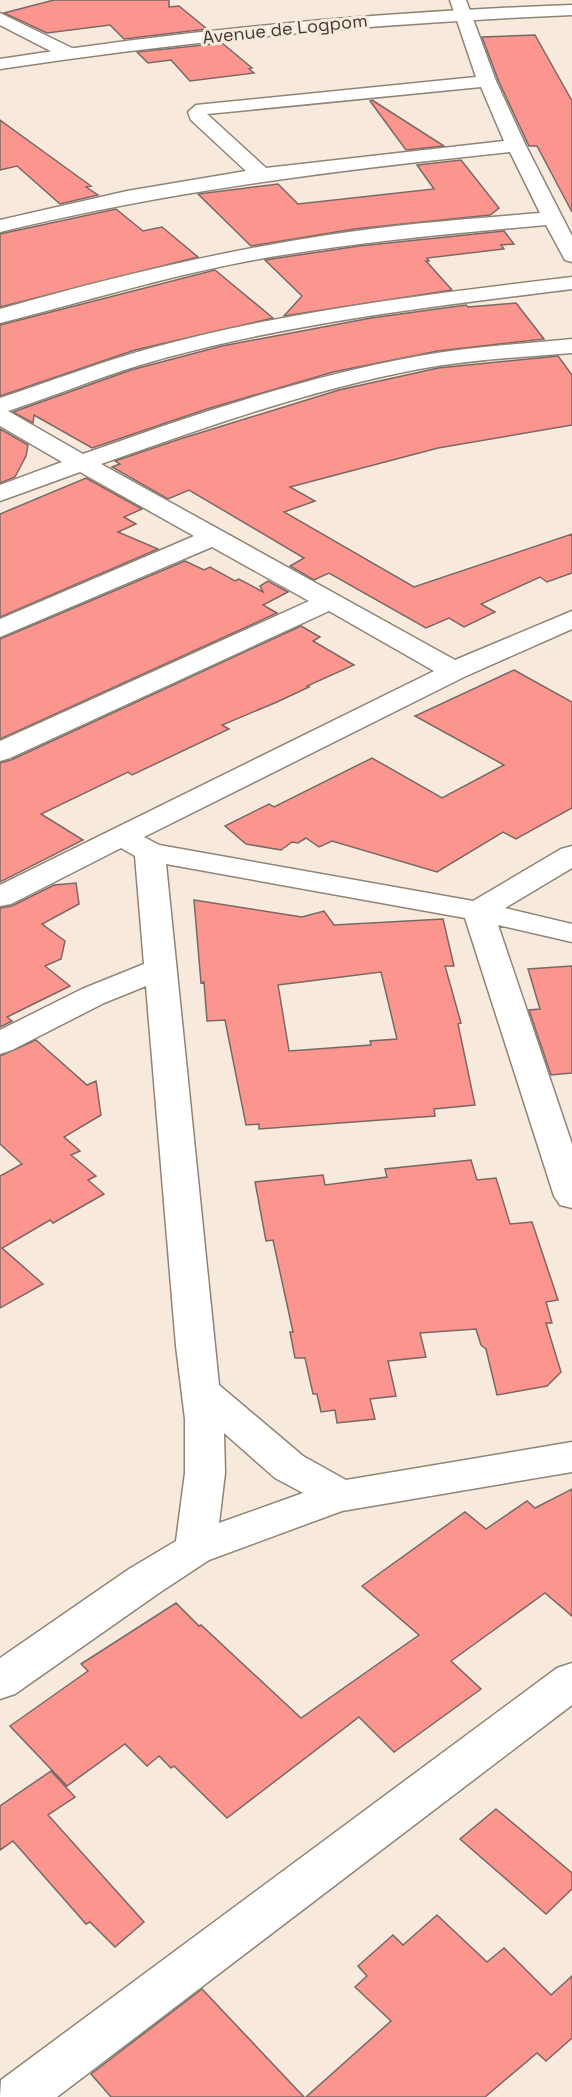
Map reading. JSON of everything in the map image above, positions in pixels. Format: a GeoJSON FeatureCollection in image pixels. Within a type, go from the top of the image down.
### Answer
{"type":"FeatureCollection","features":[{"type":"Feature","properties":{"kind":"street","name":"Avenue de Logpom"},"geometry":{"type":"LineString","coordinates":[[0,51],[51,42],[244,20],[557,0]]}},
{"type":"Feature","properties":{"kind":"street","name":"Avenue de Logpom"},"geometry":{"type":"LineString","coordinates":[[0,64],[68,53],[460,5],[572,10]]}},
{"type":"Feature","properties":{"kind":"street"},"geometry":{"type":"LineString","coordinates":[[460,5],[487,81],[516,146],[572,256]]}},
{"type":"Feature","properties":{"kind":"street"},"geometry":{"type":"LineString","coordinates":[[0,18],[51,42],[68,53]]}},
{"type":"Feature","properties":{"kind":"street"},"geometry":{"type":"LineString","coordinates":[[261,174],[198,116],[197,112],[203,109],[487,81]]}},
{"type":"Feature","properties":{"kind":"street"},"geometry":{"type":"LineString","coordinates":[[0,226],[127,198],[261,174],[516,146]]}},
{"type":"Feature","properties":{"kind":"street"},"geometry":{"type":"LineString","coordinates":[[0,316],[215,262],[329,241],[552,218]]}},
{"type":"Feature","properties":{"kind":"street"},"geometry":{"type":"LineString","coordinates":[[0,406],[161,352],[238,333],[384,307],[572,283]]}},
{"type":"Feature","properties":{"kind":"street"},"geometry":{"type":"LineString","coordinates":[[0,494],[79,462],[241,409],[386,369],[455,356],[572,346]]}},
{"type":"Feature","properties":{"kind":"street"},"geometry":{"type":"LineString","coordinates":[[0,416],[211,538],[330,601],[454,671]]}},
{"type":"Feature","properties":{"kind":"street"},"geometry":{"type":"LineString","coordinates":[[0,629],[211,538]]}},
{"type":"Feature","properties":{"kind":"street"},"geometry":{"type":"LineString","coordinates":[[0,752],[330,601]]}},
{"type":"Feature","properties":{"kind":"street"},"geometry":{"type":"LineString","coordinates":[[0,897],[136,844],[454,671],[572,619]]}},
{"type":"Feature","properties":{"kind":"street"},"geometry":{"type":"LineString","coordinates":[[136,844],[478,911],[572,933]]}},
{"type":"Feature","properties":{"kind":"street"},"geometry":{"type":"LineString","coordinates":[[136,844],[161,969],[204,1419],[205,1473],[195,1549]]}},
{"type":"Feature","properties":{"kind":"street"},"geometry":{"type":"LineString","coordinates":[[478,911],[572,855]]}},
{"type":"Feature","properties":{"kind":"street"},"geometry":{"type":"LineString","coordinates":[[478,911],[572,1196]]}},
{"type":"Feature","properties":{"kind":"street"},"geometry":{"type":"LineString","coordinates":[[0,1043],[93,996],[161,969]]}},
{"type":"Feature","properties":{"kind":"street"},"geometry":{"type":"LineString","coordinates":[[201,1391],[289,1467],[342,1496]]}},
{"type":"Feature","properties":{"kind":"street"},"geometry":{"type":"LineString","coordinates":[[0,1681],[144,1581],[195,1549],[286,1514],[342,1496],[572,1457]]}},
{"type":"Feature","properties":{"kind":"street"},"geometry":{"type":"LineString","coordinates":[[18,2097],[572,1681]]}},
{"type":"Feature","properties":{"kind":"building"},"geometry":{"type":"Polygon","coordinates":[[[54,0],[169,0],[169,7],[179,6],[207,29],[124,39],[110,25],[47,33],[4,13],[54,0]]]}},
{"type":"Feature","properties":{"kind":"building"},"geometry":{"type":"Polygon","coordinates":[[[535,35],[572,101],[572,212],[537,146],[529,146],[499,82],[482,37],[535,35]]]}},
{"type":"Feature","properties":{"kind":"building"},"geometry":{"type":"Polygon","coordinates":[[[222,43],[252,68],[249,69],[254,73],[190,81],[171,60],[148,63],[137,52],[222,43]]]}},
{"type":"Feature","properties":{"kind":"building"},"geometry":{"type":"Polygon","coordinates":[[[372,100],[444,146],[406,150],[370,101],[372,100]]]}},
{"type":"Feature","properties":{"kind":"building"},"geometry":{"type":"Polygon","coordinates":[[[0,120],[91,186],[86,187],[98,195],[60,204],[17,166],[0,170],[0,120]]]}},
{"type":"Feature","properties":{"kind":"building"},"geometry":{"type":"Polygon","coordinates":[[[461,160],[499,208],[490,215],[354,229],[251,246],[198,194],[278,184],[298,204],[434,189],[417,165],[461,160]]]}},
{"type":"Feature","properties":{"kind":"building"},"geometry":{"type":"Polygon","coordinates":[[[116,209],[143,231],[162,227],[198,257],[0,307],[0,234],[116,209]]]}},
{"type":"Feature","properties":{"kind":"building"},"geometry":{"type":"Polygon","coordinates":[[[504,231],[514,244],[501,245],[504,249],[427,258],[429,261],[426,261],[452,290],[284,316],[302,296],[265,260],[359,246],[504,231]]]}},
{"type":"Feature","properties":{"kind":"building"},"geometry":{"type":"Polygon","coordinates":[[[215,270],[273,318],[135,350],[0,396],[0,325],[215,270]]]}},
{"type":"Feature","properties":{"kind":"building"},"geometry":{"type":"Polygon","coordinates":[[[516,303],[544,339],[438,351],[333,372],[207,409],[92,448],[34,415],[33,423],[13,412],[131,370],[222,346],[371,318],[466,305],[468,307],[516,303]]]}},
{"type":"Feature","properties":{"kind":"building"},"geometry":{"type":"Polygon","coordinates":[[[558,356],[572,375],[572,425],[438,448],[290,487],[315,501],[284,512],[414,587],[572,534],[572,573],[547,582],[540,577],[481,604],[495,612],[464,627],[449,618],[426,628],[329,573],[314,580],[290,566],[304,558],[189,490],[168,499],[112,467],[120,464],[115,461],[339,390],[438,368],[558,356]]]}},
{"type":"Feature","properties":{"kind":"building"},"geometry":{"type":"Polygon","coordinates":[[[0,429],[28,445],[26,456],[15,477],[0,483],[0,429]]]}},
{"type":"Feature","properties":{"kind":"building"},"geometry":{"type":"Polygon","coordinates":[[[86,478],[142,509],[124,517],[136,524],[118,532],[158,549],[0,617],[0,514],[86,478]]]}},
{"type":"Feature","properties":{"kind":"building"},"geometry":{"type":"Polygon","coordinates":[[[185,561],[204,570],[210,567],[235,581],[239,579],[263,592],[260,586],[268,581],[288,592],[263,605],[277,613],[0,739],[0,639],[185,561]]]}},
{"type":"Feature","properties":{"kind":"building"},"geometry":{"type":"Polygon","coordinates":[[[301,626],[320,637],[313,641],[354,665],[277,702],[222,725],[229,729],[132,775],[128,772],[41,814],[83,840],[0,882],[0,763],[11,760],[301,626]]]}},
{"type":"Feature","properties":{"kind":"building"},"geometry":{"type":"Polygon","coordinates":[[[514,670],[572,702],[572,808],[516,839],[503,832],[437,872],[332,841],[319,847],[306,838],[298,843],[292,842],[281,850],[246,844],[225,826],[269,804],[274,807],[372,758],[442,798],[504,765],[415,716],[514,670]]]}},
{"type":"Feature","properties":{"kind":"building"},"geometry":{"type":"Polygon","coordinates":[[[76,883],[79,904],[42,924],[65,941],[61,959],[45,966],[70,986],[7,1017],[12,1021],[0,1027],[0,908],[12,906],[54,885],[76,883]]]}},
{"type":"Feature","properties":{"kind":"building"},"geometry":{"type":"Polygon","coordinates":[[[194,900],[302,917],[324,911],[334,925],[443,919],[454,966],[445,966],[461,1023],[458,1024],[475,1105],[434,1109],[435,1116],[259,1129],[259,1124],[246,1125],[225,1020],[207,1021],[204,982],[201,983],[194,900]],[[381,972],[278,985],[289,1051],[371,1045],[370,1041],[397,1039],[381,972]]]}},
{"type":"Feature","properties":{"kind":"building"},"geometry":{"type":"Polygon","coordinates":[[[572,966],[572,1073],[551,1075],[529,1010],[540,1009],[528,969],[572,966]]]}},
{"type":"Feature","properties":{"kind":"building"},"geometry":{"type":"Polygon","coordinates":[[[36,1040],[87,1085],[96,1081],[101,1115],[64,1137],[80,1151],[71,1155],[96,1176],[88,1180],[104,1194],[53,1223],[50,1220],[2,1248],[43,1284],[0,1308],[0,1176],[22,1164],[0,1144],[0,1056],[36,1040]]]}},
{"type":"Feature","properties":{"kind":"building"},"geometry":{"type":"Polygon","coordinates":[[[471,1160],[477,1180],[496,1178],[510,1224],[532,1222],[558,1300],[546,1302],[552,1323],[546,1323],[561,1372],[547,1386],[497,1395],[486,1349],[481,1345],[476,1329],[420,1333],[426,1357],[388,1361],[396,1396],[370,1399],[375,1419],[337,1423],[335,1410],[321,1412],[317,1394],[313,1394],[305,1358],[295,1358],[290,1332],[293,1332],[273,1240],[266,1241],[255,1182],[323,1175],[325,1185],[387,1177],[385,1169],[471,1160]]]}},
{"type":"Feature","properties":{"kind":"building"},"geometry":{"type":"Polygon","coordinates":[[[572,1489],[572,1616],[545,1593],[451,1661],[481,1689],[394,1752],[359,1717],[227,1818],[174,1766],[171,1768],[159,1756],[147,1766],[125,1744],[67,1786],[10,1726],[88,1671],[81,1664],[176,1603],[301,1718],[419,1635],[362,1586],[465,1512],[486,1529],[527,1501],[535,1508],[572,1489]]]}},
{"type":"Feature","properties":{"kind":"building"},"geometry":{"type":"Polygon","coordinates":[[[51,1771],[75,1797],[48,1815],[144,1922],[115,1947],[90,1922],[86,1924],[13,1841],[0,1850],[0,1806],[51,1771]]]}},
{"type":"Feature","properties":{"kind":"building"},"geometry":{"type":"Polygon","coordinates":[[[496,1809],[572,1873],[572,1889],[546,1914],[460,1839],[496,1809]]]}},
{"type":"Feature","properties":{"kind":"building"},"geometry":{"type":"Polygon","coordinates":[[[437,1915],[487,1962],[504,1948],[551,1995],[572,1976],[572,2038],[546,2061],[537,2053],[485,2097],[306,2097],[391,2021],[355,1987],[367,1976],[358,1966],[393,1935],[403,1945],[437,1915]]]}},
{"type":"Feature","properties":{"kind":"building"},"geometry":{"type":"Polygon","coordinates":[[[202,1989],[304,2097],[111,2097],[91,2074],[202,1989]]]}}]}
